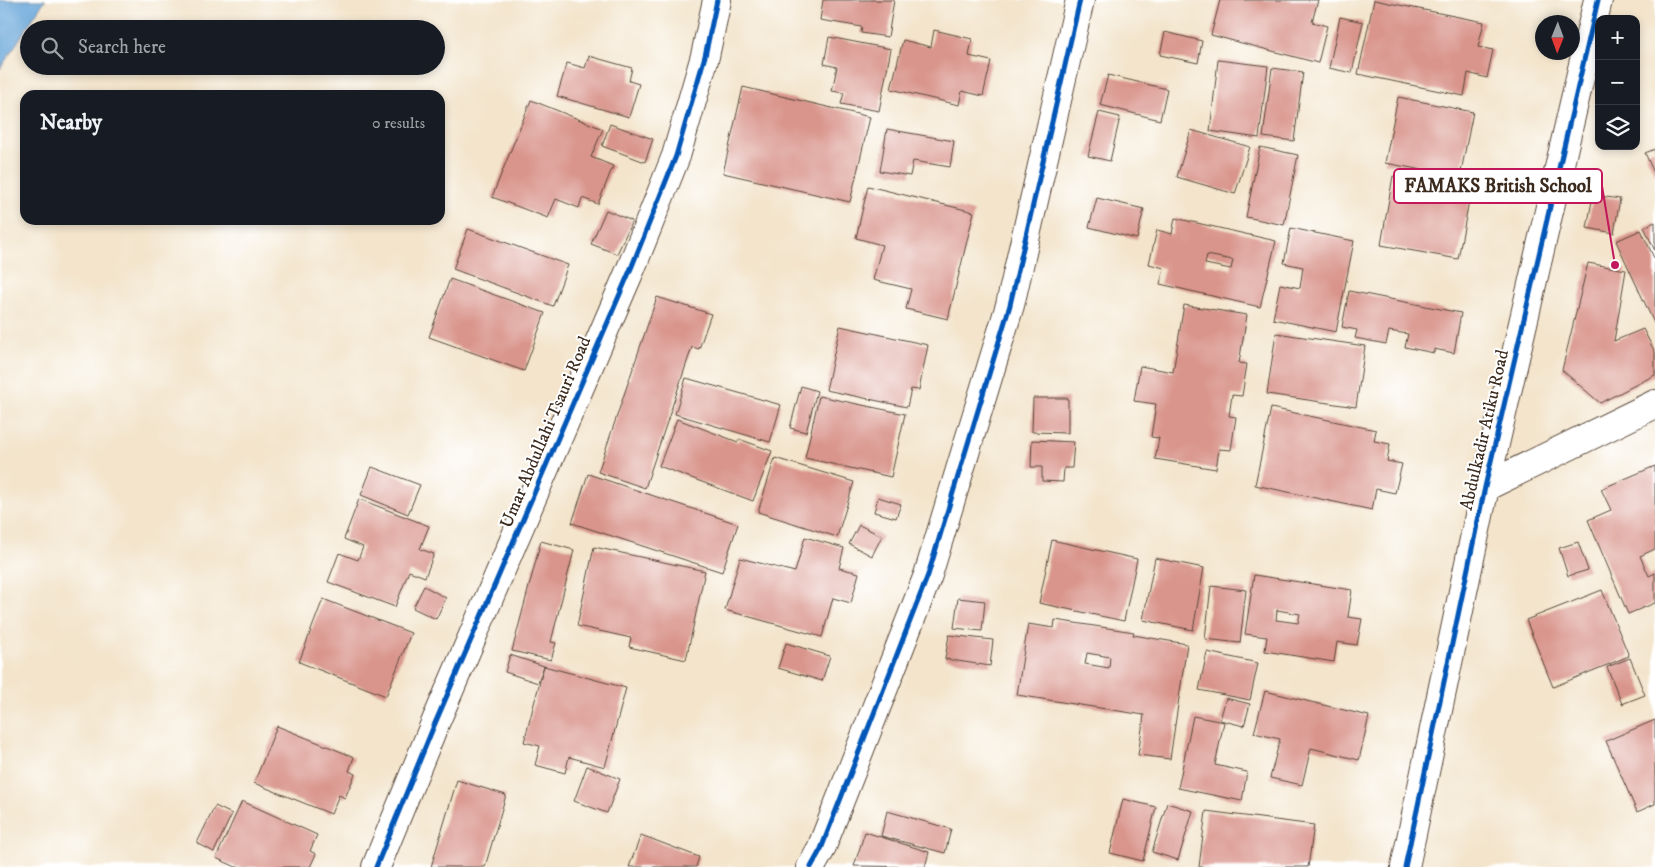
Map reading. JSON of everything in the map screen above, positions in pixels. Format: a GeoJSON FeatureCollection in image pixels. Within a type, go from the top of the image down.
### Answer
{"type":"FeatureCollection","features":[{"type":"Feature","properties":{"kind":"street","name":"Umar Abdullahi Tsauri Road"},"geometry":{"type":"LineString","coordinates":[[376,867],[437,719],[632,266],[676,156],[706,56],[717,0]]}},
{"type":"Feature","properties":{"kind":"street"},"geometry":{"type":"LineString","coordinates":[[811,867],[821,849],[928,575],[1010,305],[1080,0]]}},
{"type":"Feature","properties":{"kind":"street","name":"Abdulkadir Atiku Road"},"geometry":{"type":"LineString","coordinates":[[1405,867],[1485,487],[1598,0]]}},
{"type":"Feature","properties":{"kind":"street"},"geometry":{"type":"LineString","coordinates":[[1485,487],[1655,404]]}},
{"type":"Feature","properties":{"kind":"water"},"geometry":{"type":"Polygon","coordinates":[[[0,0],[45,0],[32,20],[20,20],[20,38],[0,69],[0,0]]]}},
{"type":"Feature","properties":{"kind":"building"},"geometry":{"type":"Polygon","coordinates":[[[823,0],[894,0],[888,37],[861,33],[862,27],[820,20],[823,0]]]}},
{"type":"Feature","properties":{"kind":"building"},"geometry":{"type":"Polygon","coordinates":[[[1220,0],[1318,0],[1312,22],[1327,26],[1318,63],[1211,35],[1220,0]]]}},
{"type":"Feature","properties":{"kind":"building"},"geometry":{"type":"Polygon","coordinates":[[[1374,0],[1484,22],[1478,47],[1493,50],[1487,78],[1468,73],[1464,96],[1358,74],[1374,0]]]}},
{"type":"Feature","properties":{"kind":"building"},"geometry":{"type":"Polygon","coordinates":[[[1340,17],[1363,22],[1352,73],[1329,68],[1340,17]]]}},
{"type":"Feature","properties":{"kind":"building"},"geometry":{"type":"Polygon","coordinates":[[[934,30],[972,39],[969,56],[991,61],[983,96],[962,91],[959,105],[891,89],[903,40],[931,47],[934,30]]]}},
{"type":"Feature","properties":{"kind":"building"},"geometry":{"type":"Polygon","coordinates":[[[1165,32],[1202,41],[1198,63],[1160,55],[1165,32]]]}},
{"type":"Feature","properties":{"kind":"building"},"geometry":{"type":"Polygon","coordinates":[[[829,37],[891,49],[879,111],[841,104],[844,93],[832,91],[837,67],[824,64],[829,37]]]}},
{"type":"Feature","properties":{"kind":"building"},"geometry":{"type":"Polygon","coordinates":[[[589,56],[632,68],[629,81],[639,84],[629,117],[557,96],[567,63],[585,68],[589,56]]]}},
{"type":"Feature","properties":{"kind":"building"},"geometry":{"type":"Polygon","coordinates":[[[1218,60],[1268,66],[1259,138],[1210,131],[1218,60]]]}},
{"type":"Feature","properties":{"kind":"building"},"geometry":{"type":"Polygon","coordinates":[[[1272,68],[1303,72],[1294,141],[1263,137],[1272,68]]]}},
{"type":"Feature","properties":{"kind":"building"},"geometry":{"type":"Polygon","coordinates":[[[1108,75],[1167,89],[1160,120],[1100,105],[1108,75]]]}},
{"type":"Feature","properties":{"kind":"building"},"geometry":{"type":"Polygon","coordinates":[[[743,87],[870,117],[850,202],[723,173],[743,87]]]}},
{"type":"Feature","properties":{"kind":"building"},"geometry":{"type":"Polygon","coordinates":[[[1398,97],[1473,112],[1460,177],[1385,163],[1398,97]]]}},
{"type":"Feature","properties":{"kind":"building"},"geometry":{"type":"Polygon","coordinates":[[[531,100],[603,129],[591,157],[613,166],[598,204],[582,198],[579,208],[556,199],[548,218],[492,197],[531,100]]]}},
{"type":"Feature","properties":{"kind":"building"},"geometry":{"type":"Polygon","coordinates":[[[1099,112],[1120,117],[1110,161],[1088,156],[1099,112]]]}},
{"type":"Feature","properties":{"kind":"building"},"geometry":{"type":"Polygon","coordinates":[[[610,124],[653,139],[645,162],[602,146],[610,124]]]}},
{"type":"Feature","properties":{"kind":"building"},"geometry":{"type":"Polygon","coordinates":[[[887,129],[954,141],[950,167],[913,161],[910,176],[880,171],[887,129]]]}},
{"type":"Feature","properties":{"kind":"building"},"geometry":{"type":"Polygon","coordinates":[[[1191,130],[1250,147],[1235,194],[1177,177],[1191,130]]]}},
{"type":"Feature","properties":{"kind":"building"},"geometry":{"type":"Polygon","coordinates":[[[1260,147],[1298,155],[1284,225],[1246,217],[1260,147]]]}},
{"type":"Feature","properties":{"kind":"building"},"geometry":{"type":"Polygon","coordinates":[[[1655,149],[1655,175],[1645,153],[1655,149]]]}},
{"type":"Feature","properties":{"kind":"building"},"geometry":{"type":"Polygon","coordinates":[[[1393,176],[1471,190],[1458,259],[1381,245],[1393,176]]]}},
{"type":"Feature","properties":{"kind":"building"},"geometry":{"type":"Polygon","coordinates":[[[868,186],[974,212],[948,319],[906,309],[911,289],[873,280],[882,245],[856,238],[868,186]]]}},
{"type":"Feature","properties":{"kind":"building"},"geometry":{"type":"Polygon","coordinates":[[[1593,195],[1620,199],[1614,233],[1587,228],[1593,195]]]}},
{"type":"Feature","properties":{"kind":"building"},"geometry":{"type":"Polygon","coordinates":[[[1097,198],[1144,209],[1137,239],[1089,227],[1097,198]]]}},
{"type":"Feature","properties":{"kind":"building"},"geometry":{"type":"Polygon","coordinates":[[[606,210],[632,221],[617,254],[591,244],[606,210]]]}},
{"type":"Feature","properties":{"kind":"building"},"geometry":{"type":"Polygon","coordinates":[[[1175,218],[1276,241],[1260,307],[1160,284],[1164,268],[1149,264],[1157,230],[1172,234],[1175,218]],[[1207,255],[1205,264],[1231,269],[1233,260],[1207,255]]]}},
{"type":"Feature","properties":{"kind":"building"},"geometry":{"type":"Polygon","coordinates":[[[1655,222],[1655,251],[1644,227],[1655,222]]]}},
{"type":"Feature","properties":{"kind":"building"},"geometry":{"type":"Polygon","coordinates":[[[1291,228],[1354,241],[1336,332],[1273,319],[1280,284],[1300,288],[1303,267],[1284,263],[1291,228]]]}},
{"type":"Feature","properties":{"kind":"building"},"geometry":{"type":"Polygon","coordinates":[[[468,229],[568,265],[553,306],[453,269],[468,229]]]}},
{"type":"Feature","properties":{"kind":"building"},"geometry":{"type":"Polygon","coordinates":[[[1641,230],[1655,260],[1655,325],[1616,241],[1641,230]]]}},
{"type":"Feature","properties":{"kind":"building"},"geometry":{"type":"Polygon","coordinates":[[[1588,263],[1626,270],[1614,341],[1643,329],[1655,352],[1655,375],[1600,403],[1562,370],[1588,263]]]}},
{"type":"Feature","properties":{"kind":"building"},"geometry":{"type":"Polygon","coordinates":[[[450,279],[545,313],[524,371],[429,337],[450,279]]]}},
{"type":"Feature","properties":{"kind":"building"},"geometry":{"type":"Polygon","coordinates":[[[1349,291],[1461,313],[1454,353],[1434,349],[1434,353],[1405,347],[1408,334],[1389,331],[1386,344],[1355,338],[1357,330],[1342,327],[1349,291]]]}},
{"type":"Feature","properties":{"kind":"building"},"geometry":{"type":"Polygon","coordinates":[[[657,297],[711,314],[699,349],[692,347],[645,488],[598,472],[657,297]]]}},
{"type":"Feature","properties":{"kind":"building"},"geometry":{"type":"Polygon","coordinates":[[[1184,305],[1247,315],[1239,363],[1247,364],[1242,396],[1232,395],[1229,416],[1236,417],[1231,450],[1219,449],[1216,469],[1155,459],[1159,438],[1151,437],[1156,404],[1134,401],[1140,366],[1173,372],[1184,305]]]}},
{"type":"Feature","properties":{"kind":"building"},"geometry":{"type":"Polygon","coordinates":[[[840,326],[928,345],[919,390],[911,389],[907,407],[826,390],[840,326]]]}},
{"type":"Feature","properties":{"kind":"building"},"geometry":{"type":"Polygon","coordinates":[[[1276,333],[1365,346],[1356,407],[1267,394],[1276,333]]]}},
{"type":"Feature","properties":{"kind":"building"},"geometry":{"type":"Polygon","coordinates":[[[686,378],[781,405],[770,442],[675,414],[686,378]]]}},
{"type":"Feature","properties":{"kind":"building"},"geometry":{"type":"Polygon","coordinates":[[[801,386],[817,391],[806,432],[790,428],[801,386]]]}},
{"type":"Feature","properties":{"kind":"building"},"geometry":{"type":"Polygon","coordinates":[[[819,396],[905,414],[891,477],[805,458],[819,396]]]}},
{"type":"Feature","properties":{"kind":"building"},"geometry":{"type":"Polygon","coordinates":[[[1033,398],[1068,398],[1068,433],[1032,432],[1033,398]]]}},
{"type":"Feature","properties":{"kind":"building"},"geometry":{"type":"Polygon","coordinates":[[[1271,408],[1376,430],[1374,441],[1390,444],[1387,461],[1402,464],[1395,493],[1376,489],[1372,510],[1255,485],[1271,408]]]}},
{"type":"Feature","properties":{"kind":"building"},"geometry":{"type":"Polygon","coordinates":[[[677,419],[738,442],[739,439],[772,451],[753,501],[659,466],[677,419]]]}},
{"type":"Feature","properties":{"kind":"building"},"geometry":{"type":"Polygon","coordinates":[[[1032,440],[1074,442],[1072,468],[1064,468],[1063,482],[1042,481],[1042,467],[1031,467],[1032,440]]]}},
{"type":"Feature","properties":{"kind":"building"},"geometry":{"type":"Polygon","coordinates":[[[775,458],[854,482],[837,537],[758,512],[775,458]]]}},
{"type":"Feature","properties":{"kind":"building"},"geometry":{"type":"Polygon","coordinates":[[[1655,466],[1655,549],[1640,556],[1649,576],[1655,573],[1655,603],[1628,614],[1588,520],[1611,510],[1601,489],[1655,466]]]}},
{"type":"Feature","properties":{"kind":"building"},"geometry":{"type":"Polygon","coordinates":[[[372,467],[420,485],[408,514],[361,495],[372,467]]]}},
{"type":"Feature","properties":{"kind":"building"},"geometry":{"type":"Polygon","coordinates":[[[588,474],[738,524],[722,572],[572,523],[588,474]]]}},
{"type":"Feature","properties":{"kind":"building"},"geometry":{"type":"Polygon","coordinates":[[[878,497],[901,504],[896,518],[874,512],[878,497]]]}},
{"type":"Feature","properties":{"kind":"building"},"geometry":{"type":"Polygon","coordinates":[[[359,499],[429,526],[420,549],[434,554],[425,577],[409,571],[395,607],[328,582],[339,553],[358,560],[363,547],[344,539],[359,499]]]}},
{"type":"Feature","properties":{"kind":"building"},"geometry":{"type":"Polygon","coordinates":[[[859,525],[882,536],[872,556],[849,544],[859,525]]]}},
{"type":"Feature","properties":{"kind":"building"},"geometry":{"type":"Polygon","coordinates":[[[805,537],[844,548],[839,568],[859,573],[851,603],[833,598],[822,637],[725,610],[740,558],[795,572],[805,537]]]}},
{"type":"Feature","properties":{"kind":"building"},"geometry":{"type":"Polygon","coordinates":[[[1052,540],[1137,559],[1124,621],[1039,603],[1052,540]]]}},
{"type":"Feature","properties":{"kind":"building"},"geometry":{"type":"Polygon","coordinates":[[[541,541],[574,550],[551,642],[556,643],[551,660],[512,651],[541,541]]]}},
{"type":"Feature","properties":{"kind":"building"},"geometry":{"type":"Polygon","coordinates":[[[1578,542],[1588,570],[1568,576],[1559,548],[1578,542]]]}},
{"type":"Feature","properties":{"kind":"building"},"geometry":{"type":"Polygon","coordinates":[[[594,547],[705,571],[686,660],[629,647],[631,638],[577,626],[594,547]]]}},
{"type":"Feature","properties":{"kind":"building"},"geometry":{"type":"Polygon","coordinates":[[[1155,558],[1204,568],[1193,630],[1143,620],[1155,558]]]}},
{"type":"Feature","properties":{"kind":"building"},"geometry":{"type":"Polygon","coordinates":[[[1254,575],[1352,590],[1348,617],[1362,619],[1357,645],[1337,642],[1334,662],[1265,651],[1267,637],[1245,634],[1254,575]],[[1277,610],[1276,620],[1298,623],[1300,614],[1277,610]]]}},
{"type":"Feature","properties":{"kind":"building"},"geometry":{"type":"Polygon","coordinates":[[[424,586],[446,598],[436,619],[413,608],[424,586]]]}},
{"type":"Feature","properties":{"kind":"building"},"geometry":{"type":"Polygon","coordinates":[[[1211,586],[1246,590],[1240,643],[1205,639],[1211,586]]]}},
{"type":"Feature","properties":{"kind":"building"},"geometry":{"type":"Polygon","coordinates":[[[1602,590],[1629,656],[1553,687],[1526,620],[1602,590]]]}},
{"type":"Feature","properties":{"kind":"building"},"geometry":{"type":"Polygon","coordinates":[[[958,598],[985,601],[982,631],[954,628],[958,598]]]}},
{"type":"Feature","properties":{"kind":"building"},"geometry":{"type":"Polygon","coordinates":[[[323,599],[411,633],[386,696],[299,662],[323,599]]]}},
{"type":"Feature","properties":{"kind":"building"},"geometry":{"type":"Polygon","coordinates":[[[1055,620],[1134,632],[1133,635],[1187,644],[1170,759],[1138,755],[1144,715],[1017,695],[1028,624],[1054,628],[1055,620]],[[1087,653],[1085,664],[1109,668],[1110,657],[1087,653]]]}},
{"type":"Feature","properties":{"kind":"building"},"geometry":{"type":"Polygon","coordinates":[[[949,635],[993,640],[990,666],[945,659],[949,635]]]}},
{"type":"Feature","properties":{"kind":"building"},"geometry":{"type":"Polygon","coordinates":[[[786,643],[830,656],[822,681],[778,668],[786,643]]]}},
{"type":"Feature","properties":{"kind":"building"},"geometry":{"type":"Polygon","coordinates":[[[1207,652],[1258,663],[1250,700],[1199,690],[1207,652]]]}},
{"type":"Feature","properties":{"kind":"building"},"geometry":{"type":"Polygon","coordinates":[[[510,655],[544,666],[538,683],[505,672],[510,655]]]}},
{"type":"Feature","properties":{"kind":"building"},"geometry":{"type":"Polygon","coordinates":[[[1630,658],[1645,695],[1622,704],[1607,667],[1630,658]]]}},
{"type":"Feature","properties":{"kind":"building"},"geometry":{"type":"Polygon","coordinates":[[[544,666],[626,688],[605,767],[569,757],[565,773],[535,765],[540,746],[524,742],[544,666]]]}},
{"type":"Feature","properties":{"kind":"building"},"geometry":{"type":"Polygon","coordinates":[[[1265,691],[1369,716],[1359,760],[1311,748],[1302,785],[1270,778],[1280,739],[1254,733],[1265,691]]]}},
{"type":"Feature","properties":{"kind":"building"},"geometry":{"type":"Polygon","coordinates":[[[1226,698],[1250,704],[1244,726],[1220,720],[1226,698]]]}},
{"type":"Feature","properties":{"kind":"building"},"geometry":{"type":"Polygon","coordinates":[[[1193,716],[1224,722],[1215,765],[1247,772],[1242,801],[1178,788],[1193,716]]]}},
{"type":"Feature","properties":{"kind":"building"},"geometry":{"type":"Polygon","coordinates":[[[1655,720],[1655,804],[1637,812],[1606,741],[1655,720]]]}},
{"type":"Feature","properties":{"kind":"building"},"geometry":{"type":"Polygon","coordinates":[[[277,726],[354,757],[349,771],[355,774],[345,798],[339,795],[331,814],[254,783],[277,726]]]}},
{"type":"Feature","properties":{"kind":"building"},"geometry":{"type":"Polygon","coordinates":[[[587,766],[620,779],[607,813],[574,801],[587,766]]]}},
{"type":"Feature","properties":{"kind":"building"},"geometry":{"type":"Polygon","coordinates":[[[457,780],[506,795],[485,867],[431,867],[457,780]]]}},
{"type":"Feature","properties":{"kind":"building"},"geometry":{"type":"Polygon","coordinates":[[[1123,799],[1156,807],[1143,861],[1110,853],[1123,799]]]}},
{"type":"Feature","properties":{"kind":"building"},"geometry":{"type":"Polygon","coordinates":[[[242,801],[317,835],[310,851],[316,854],[310,867],[236,867],[216,858],[242,801]]]}},
{"type":"Feature","properties":{"kind":"building"},"geometry":{"type":"Polygon","coordinates":[[[1167,803],[1193,811],[1178,860],[1152,852],[1167,803]]]}},
{"type":"Feature","properties":{"kind":"building"},"geometry":{"type":"Polygon","coordinates":[[[215,806],[232,814],[214,852],[197,843],[215,806]]]}},
{"type":"Feature","properties":{"kind":"building"},"geometry":{"type":"Polygon","coordinates":[[[887,811],[951,829],[945,853],[881,836],[887,811]]]}},
{"type":"Feature","properties":{"kind":"building"},"geometry":{"type":"Polygon","coordinates":[[[1206,811],[1314,825],[1308,867],[1199,867],[1206,811]]]}},
{"type":"Feature","properties":{"kind":"building"},"geometry":{"type":"Polygon","coordinates":[[[865,832],[929,852],[925,867],[854,866],[865,832]]]}},
{"type":"Feature","properties":{"kind":"building"},"geometry":{"type":"Polygon","coordinates":[[[641,835],[699,857],[696,867],[629,867],[641,835]]]}},
{"type":"Feature","properties":{"kind":"cycle path"},"geometry":{"type":"LineString","coordinates":[[376,867],[433,728],[632,266],[676,156],[705,56],[717,0]]}},
{"type":"Feature","properties":{"kind":"cycle path"},"geometry":{"type":"LineString","coordinates":[[811,867],[821,849],[928,575],[1010,305],[1080,0]]}},
{"type":"Feature","properties":{"kind":"cycle path"},"geometry":{"type":"LineString","coordinates":[[1405,867],[1485,487],[1598,0]]}},
{"type":"Feature","properties":{"kind":"place","name":"FAMAKS British School"},"geometry":{"type":"Point","coordinates":[1615,265]}}]}
